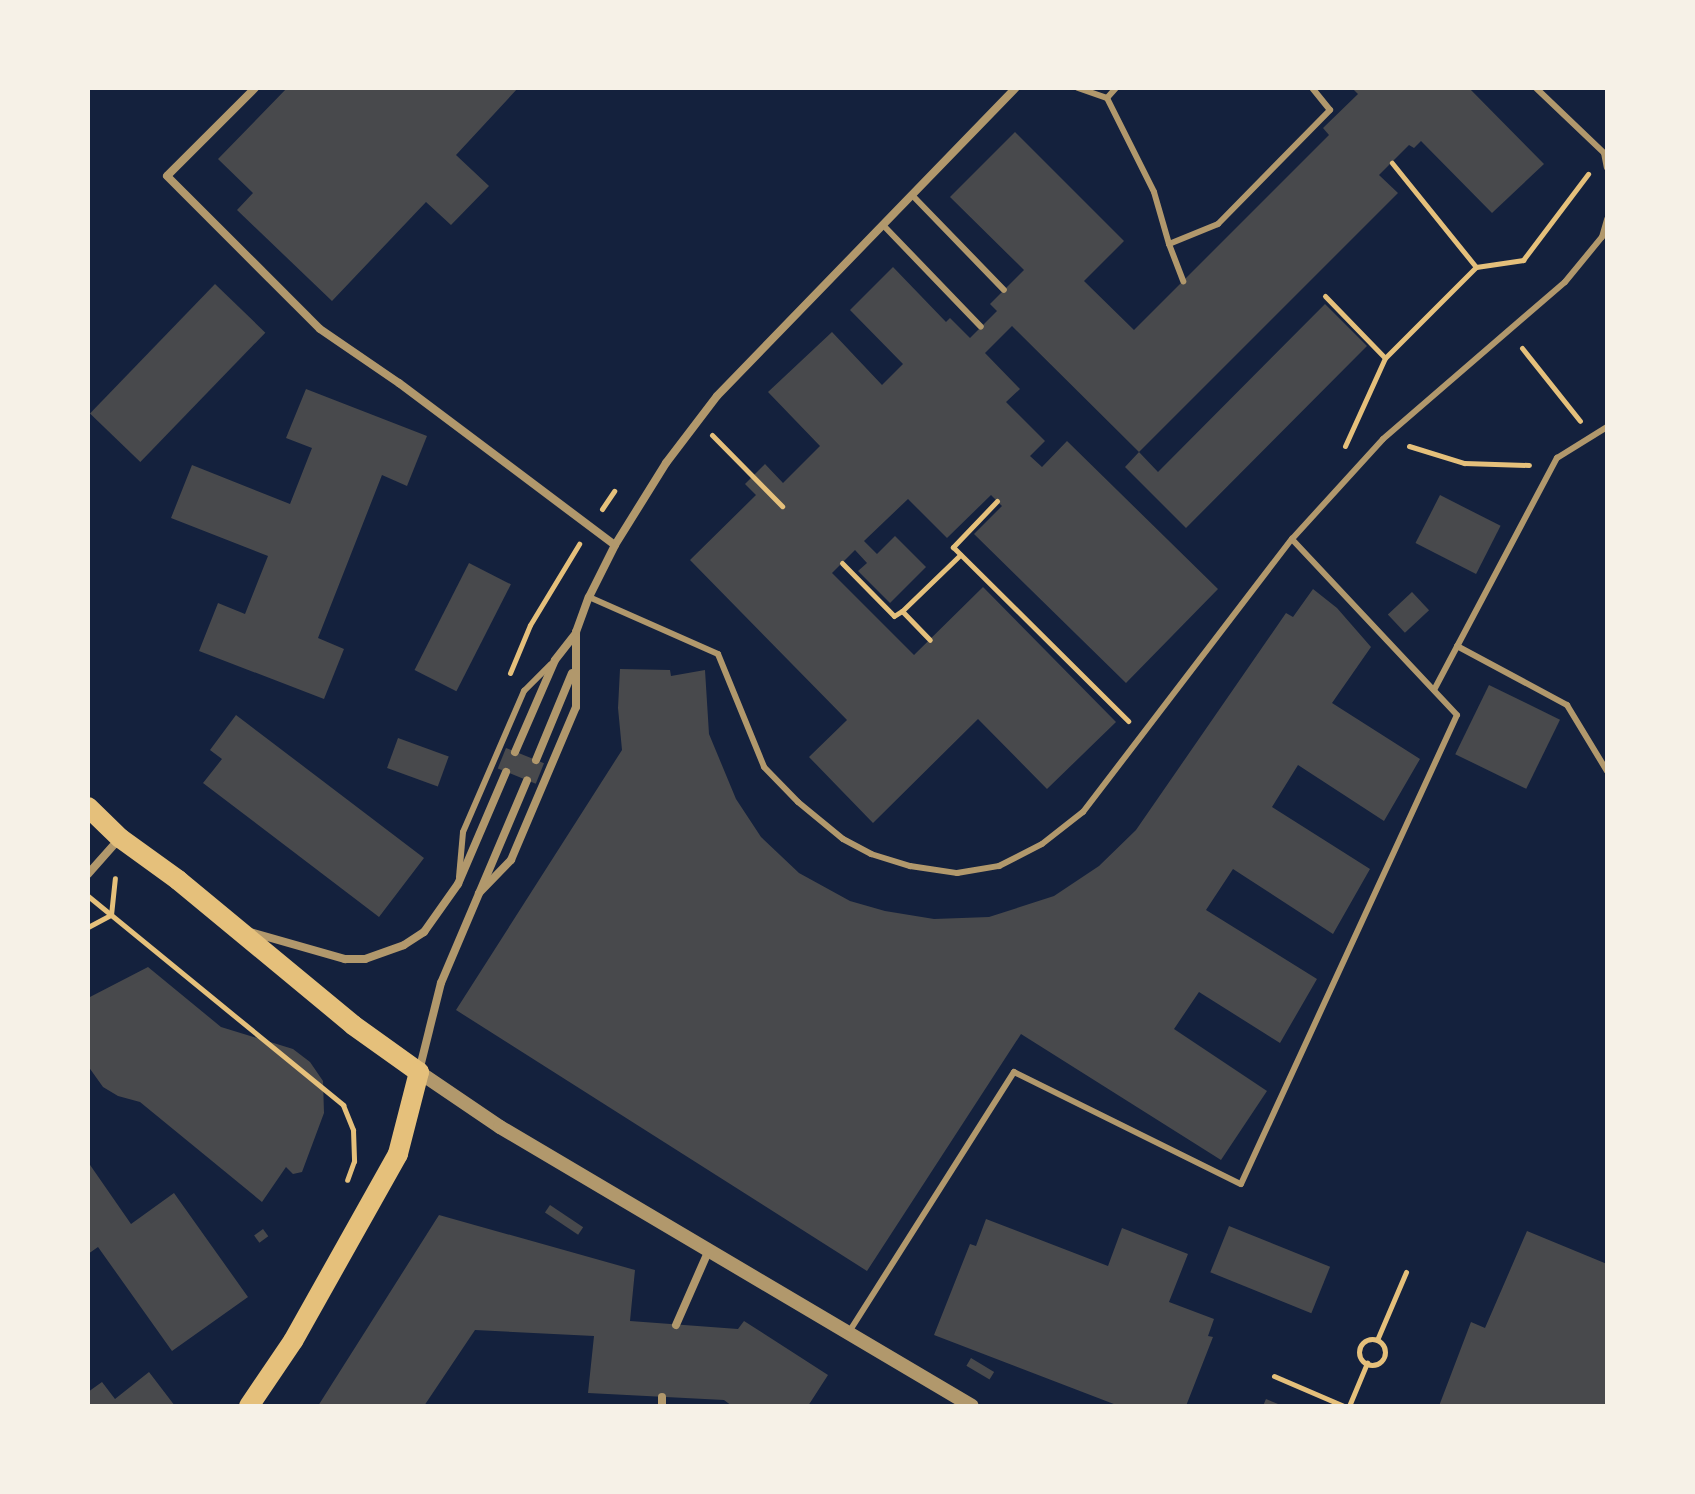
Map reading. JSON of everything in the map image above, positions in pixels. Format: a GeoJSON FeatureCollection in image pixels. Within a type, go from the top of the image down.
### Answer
{"type":"FeatureCollection","features":[{"type":"Feature","properties":{"kind":"main road"},"geometry":{"type":"LineString","coordinates":[[88,807],[120,838],[178,880],[353,1025],[419,1072],[398,1154],[293,1341],[249,1406]]}},
{"type":"Feature","properties":{"kind":"street"},"geometry":{"type":"LineString","coordinates":[[255,88],[167,176],[320,329],[399,383],[615,545]]}},
{"type":"Feature","properties":{"kind":"street"},"geometry":{"type":"LineString","coordinates":[[515,752],[555,660],[576,632],[589,597],[615,545],[666,463],[717,396],[1015,88]]}},
{"type":"Feature","properties":{"kind":"street"},"geometry":{"type":"LineString","coordinates":[[479,893],[511,860],[576,707],[576,632]]}},
{"type":"Feature","properties":{"kind":"street"},"geometry":{"type":"LineString","coordinates":[[536,760],[574,668]]}},
{"type":"Feature","properties":{"kind":"street"},"geometry":{"type":"LineString","coordinates":[[230,926],[345,959],[365,959],[397,949],[424,932],[458,884],[506,772]]}},
{"type":"Feature","properties":{"kind":"street"},"geometry":{"type":"LineString","coordinates":[[527,780],[441,983],[419,1072],[500,1127],[972,1406]]}},
{"type":"Feature","properties":{"kind":"street"},"geometry":{"type":"LineString","coordinates":[[88,874],[120,838]]}},
{"type":"Feature","properties":{"kind":"street"},"geometry":{"type":"LineString","coordinates":[[676,1325],[708,1252]]}},
{"type":"Feature","properties":{"kind":"lane"},"geometry":{"type":"LineString","coordinates":[[1078,88],[1107,98],[1154,192],[1183,281]]}},
{"type":"Feature","properties":{"kind":"lane"},"geometry":{"type":"LineString","coordinates":[[1107,98],[1116,88]]}},
{"type":"Feature","properties":{"kind":"lane"},"geometry":{"type":"LineString","coordinates":[[1312,88],[1330,110],[1341,111]]}},
{"type":"Feature","properties":{"kind":"lane"},"geometry":{"type":"LineString","coordinates":[[1536,88],[1604,153],[1607,168]]}},
{"type":"Feature","properties":{"kind":"lane"},"geometry":{"type":"LineString","coordinates":[[1169,244],[1218,224],[1330,110]]}},
{"type":"Feature","properties":{"kind":"lane"},"geometry":{"type":"LineString","coordinates":[[912,195],[1004,290]]}},
{"type":"Feature","properties":{"kind":"lane"},"geometry":{"type":"LineString","coordinates":[[589,597],[718,654],[764,767],[798,802],[843,839],[871,854],[910,866],[957,873],[999,866],[1042,844],[1083,812],[1292,539],[1383,439],[1565,282],[1602,237],[1607,219]]}},
{"type":"Feature","properties":{"kind":"lane"},"geometry":{"type":"LineString","coordinates":[[883,225],[981,327]]}},
{"type":"Feature","properties":{"kind":"lane"},"geometry":{"type":"LineString","coordinates":[[1434,690],[1557,458],[1594,438],[1607,427]]}},
{"type":"Feature","properties":{"kind":"lane"},"geometry":{"type":"LineString","coordinates":[[848,1333],[1014,1072],[1207,1170],[1241,1184],[1457,715],[1292,539]]}},
{"type":"Feature","properties":{"kind":"lane"},"geometry":{"type":"LineString","coordinates":[[1457,646],[1567,705],[1607,771]]}},
{"type":"Feature","properties":{"kind":"lane"},"geometry":{"type":"LineString","coordinates":[[458,884],[463,832],[524,691],[555,660]]}},
{"type":"Feature","properties":{"kind":"path"},"geometry":{"type":"LineString","coordinates":[[1340,459],[1385,358],[1476,267],[1523,260],[1604,153]]}},
{"type":"Feature","properties":{"kind":"path"},"geometry":{"type":"LineString","coordinates":[[1392,163],[1476,267]]}},
{"type":"Feature","properties":{"kind":"path"},"geometry":{"type":"LineString","coordinates":[[1325,296],[1385,358]]}},
{"type":"Feature","properties":{"kind":"path"},"geometry":{"type":"LineString","coordinates":[[1508,329],[1594,438]]}},
{"type":"Feature","properties":{"kind":"path"},"geometry":{"type":"LineString","coordinates":[[698,421],[782,506]]}},
{"type":"Feature","properties":{"kind":"path"},"geometry":{"type":"LineString","coordinates":[[1350,434],[1383,439],[1464,463],[1530,465],[1557,458]]}},
{"type":"Feature","properties":{"kind":"path"},"geometry":{"type":"LineString","coordinates":[[997,501],[953,547],[1141,734]]}},
{"type":"Feature","properties":{"kind":"path"},"geometry":{"type":"LineString","coordinates":[[507,679],[530,625],[572,554]]}},
{"type":"Feature","properties":{"kind":"path"},"geometry":{"type":"LineString","coordinates":[[842,563],[894,616],[960,555]]}},
{"type":"Feature","properties":{"kind":"path"},"geometry":{"type":"LineString","coordinates":[[902,611],[930,640]]}},
{"type":"Feature","properties":{"kind":"path"},"geometry":{"type":"LineString","coordinates":[[88,896],[343,1105],[353,1130],[354,1161],[344,1188]]}},
{"type":"Feature","properties":{"kind":"path"},"geometry":{"type":"LineString","coordinates":[[88,927],[111,915]]}},
{"type":"Feature","properties":{"kind":"path"},"geometry":{"type":"LineString","coordinates":[[1377,1340],[1406,1272]]}},
{"type":"Feature","properties":{"kind":"path"},"geometry":{"type":"LineString","coordinates":[[1368,1340],[1377,1340],[1384,1347],[1384,1357],[1377,1364],[1367,1363],[1360,1357],[1361,1347],[1368,1340]]}},
{"type":"Feature","properties":{"kind":"path"},"geometry":{"type":"LineString","coordinates":[[1274,1376],[1347,1406],[1367,1363]]}},
{"type":"Feature","properties":{"kind":"building"},"geometry":{"type":"Polygon","coordinates":[[[287,88],[518,88],[456,155],[489,186],[451,225],[426,202],[332,301],[237,210],[253,193],[218,159],[287,88]]]}},
{"type":"Feature","properties":{"kind":"building"},"geometry":{"type":"Polygon","coordinates":[[[1352,88],[1469,88],[1544,164],[1492,213],[1421,141],[1414,148],[1409,145],[1379,175],[1398,193],[1139,452],[1012,326],[985,353],[1020,389],[1006,402],[1045,441],[1030,456],[1042,467],[1067,441],[1218,589],[1126,683],[974,534],[1002,506],[991,495],[947,538],[908,499],[864,541],[877,554],[895,536],[926,567],[890,603],[858,571],[867,563],[855,550],[832,573],[914,655],[983,587],[1116,722],[1047,789],[978,719],[873,823],[809,757],[847,720],[690,560],[756,495],[745,484],[765,464],[783,483],[820,446],[768,392],[832,332],[882,385],[903,364],[850,310],[893,267],[946,322],[950,318],[970,338],[997,311],[990,304],[1024,270],[950,197],[1015,132],[1124,241],[1084,281],[1134,330],[1329,135],[1323,128],[1358,94],[1352,88]]]}},
{"type":"Feature","properties":{"kind":"building"},"geometry":{"type":"Polygon","coordinates":[[[215,284],[265,333],[140,462],[90,413],[215,284]]]}},
{"type":"Feature","properties":{"kind":"building"},"geometry":{"type":"Polygon","coordinates":[[[1325,304],[1367,346],[1186,528],[1125,467],[1139,452],[1158,472],[1325,304]]]}},
{"type":"Feature","properties":{"kind":"building"},"geometry":{"type":"Polygon","coordinates":[[[306,389],[427,436],[407,486],[382,475],[318,638],[344,649],[324,699],[199,651],[218,603],[245,614],[268,556],[171,518],[192,465],[290,504],[312,448],[286,438],[306,389]]]}},
{"type":"Feature","properties":{"kind":"building"},"geometry":{"type":"Polygon","coordinates":[[[1440,495],[1501,526],[1476,574],[1415,543],[1440,495]]]}},
{"type":"Feature","properties":{"kind":"building"},"geometry":{"type":"Polygon","coordinates":[[[469,563],[511,584],[456,691],[415,670],[469,563]]]}},
{"type":"Feature","properties":{"kind":"building"},"geometry":{"type":"Polygon","coordinates":[[[1313,589],[1337,608],[1371,647],[1332,703],[1420,759],[1384,821],[1298,765],[1272,807],[1370,869],[1333,934],[1233,869],[1206,910],[1317,979],[1280,1043],[1199,992],[1174,1029],[1267,1091],[1221,1160],[1021,1034],[867,1271],[456,1010],[622,750],[618,708],[620,669],[670,670],[671,676],[705,670],[709,734],[736,799],[761,837],[799,873],[850,901],[885,911],[934,919],[989,917],[1054,896],[1099,866],[1136,830],[1286,613],[1293,617],[1313,589]]]}},
{"type":"Feature","properties":{"kind":"building"},"geometry":{"type":"Polygon","coordinates":[[[1412,592],[1429,610],[1405,633],[1388,615],[1412,592]]]}},
{"type":"Feature","properties":{"kind":"building"},"geometry":{"type":"Polygon","coordinates":[[[1489,685],[1560,720],[1526,789],[1455,754],[1489,685]]]}},
{"type":"Feature","properties":{"kind":"building"},"geometry":{"type":"Polygon","coordinates":[[[236,715],[424,858],[379,917],[203,783],[222,759],[210,750],[236,715]]]}},
{"type":"Feature","properties":{"kind":"building"},"geometry":{"type":"Polygon","coordinates":[[[398,738],[449,756],[438,787],[387,768],[398,738]]]}},
{"type":"Feature","properties":{"kind":"building"},"geometry":{"type":"Polygon","coordinates":[[[506,748],[544,763],[536,784],[498,768],[506,748]]]}},
{"type":"Feature","properties":{"kind":"building"},"geometry":{"type":"Polygon","coordinates":[[[148,967],[221,1027],[293,1049],[310,1062],[323,1081],[324,1113],[302,1172],[293,1174],[286,1167],[262,1202],[140,1102],[118,1096],[103,1087],[88,1066],[88,998],[148,967]]]}},
{"type":"Feature","properties":{"kind":"building"},"geometry":{"type":"Polygon","coordinates":[[[88,1162],[131,1224],[174,1193],[248,1297],[172,1351],[98,1247],[88,1254],[88,1162]]]}},
{"type":"Feature","properties":{"kind":"building"},"geometry":{"type":"Polygon","coordinates":[[[550,1205],[583,1227],[578,1235],[545,1212],[550,1205]]]}},
{"type":"Feature","properties":{"kind":"building"},"geometry":{"type":"Polygon","coordinates":[[[439,1215],[635,1270],[630,1321],[738,1329],[744,1321],[828,1375],[808,1406],[732,1406],[724,1400],[588,1393],[594,1336],[475,1330],[424,1406],[318,1406],[439,1215]]]}},
{"type":"Feature","properties":{"kind":"building"},"geometry":{"type":"Polygon","coordinates":[[[986,1219],[1108,1266],[1122,1228],[1188,1254],[1169,1302],[1214,1319],[1208,1336],[1213,1337],[1186,1406],[1119,1406],[934,1335],[970,1244],[976,1246],[986,1219]]]}},
{"type":"Feature","properties":{"kind":"building"},"geometry":{"type":"Polygon","coordinates":[[[1229,1226],[1330,1267],[1311,1313],[1210,1272],[1229,1226]]]}},
{"type":"Feature","properties":{"kind":"building"},"geometry":{"type":"Polygon","coordinates":[[[263,1229],[268,1236],[259,1243],[254,1235],[263,1229]]]}},
{"type":"Feature","properties":{"kind":"building"},"geometry":{"type":"Polygon","coordinates":[[[1527,1231],[1607,1264],[1607,1406],[1439,1406],[1471,1322],[1485,1328],[1527,1231]]]}},
{"type":"Feature","properties":{"kind":"building"},"geometry":{"type":"Polygon","coordinates":[[[971,1358],[994,1372],[990,1380],[966,1366],[971,1358]]]}},
{"type":"Feature","properties":{"kind":"building"},"geometry":{"type":"Polygon","coordinates":[[[149,1372],[175,1406],[88,1406],[88,1392],[102,1382],[115,1399],[149,1372]]]}},
{"type":"Feature","properties":{"kind":"building"},"geometry":{"type":"Polygon","coordinates":[[[1266,1399],[1283,1406],[1263,1406],[1266,1399]]]}}]}
